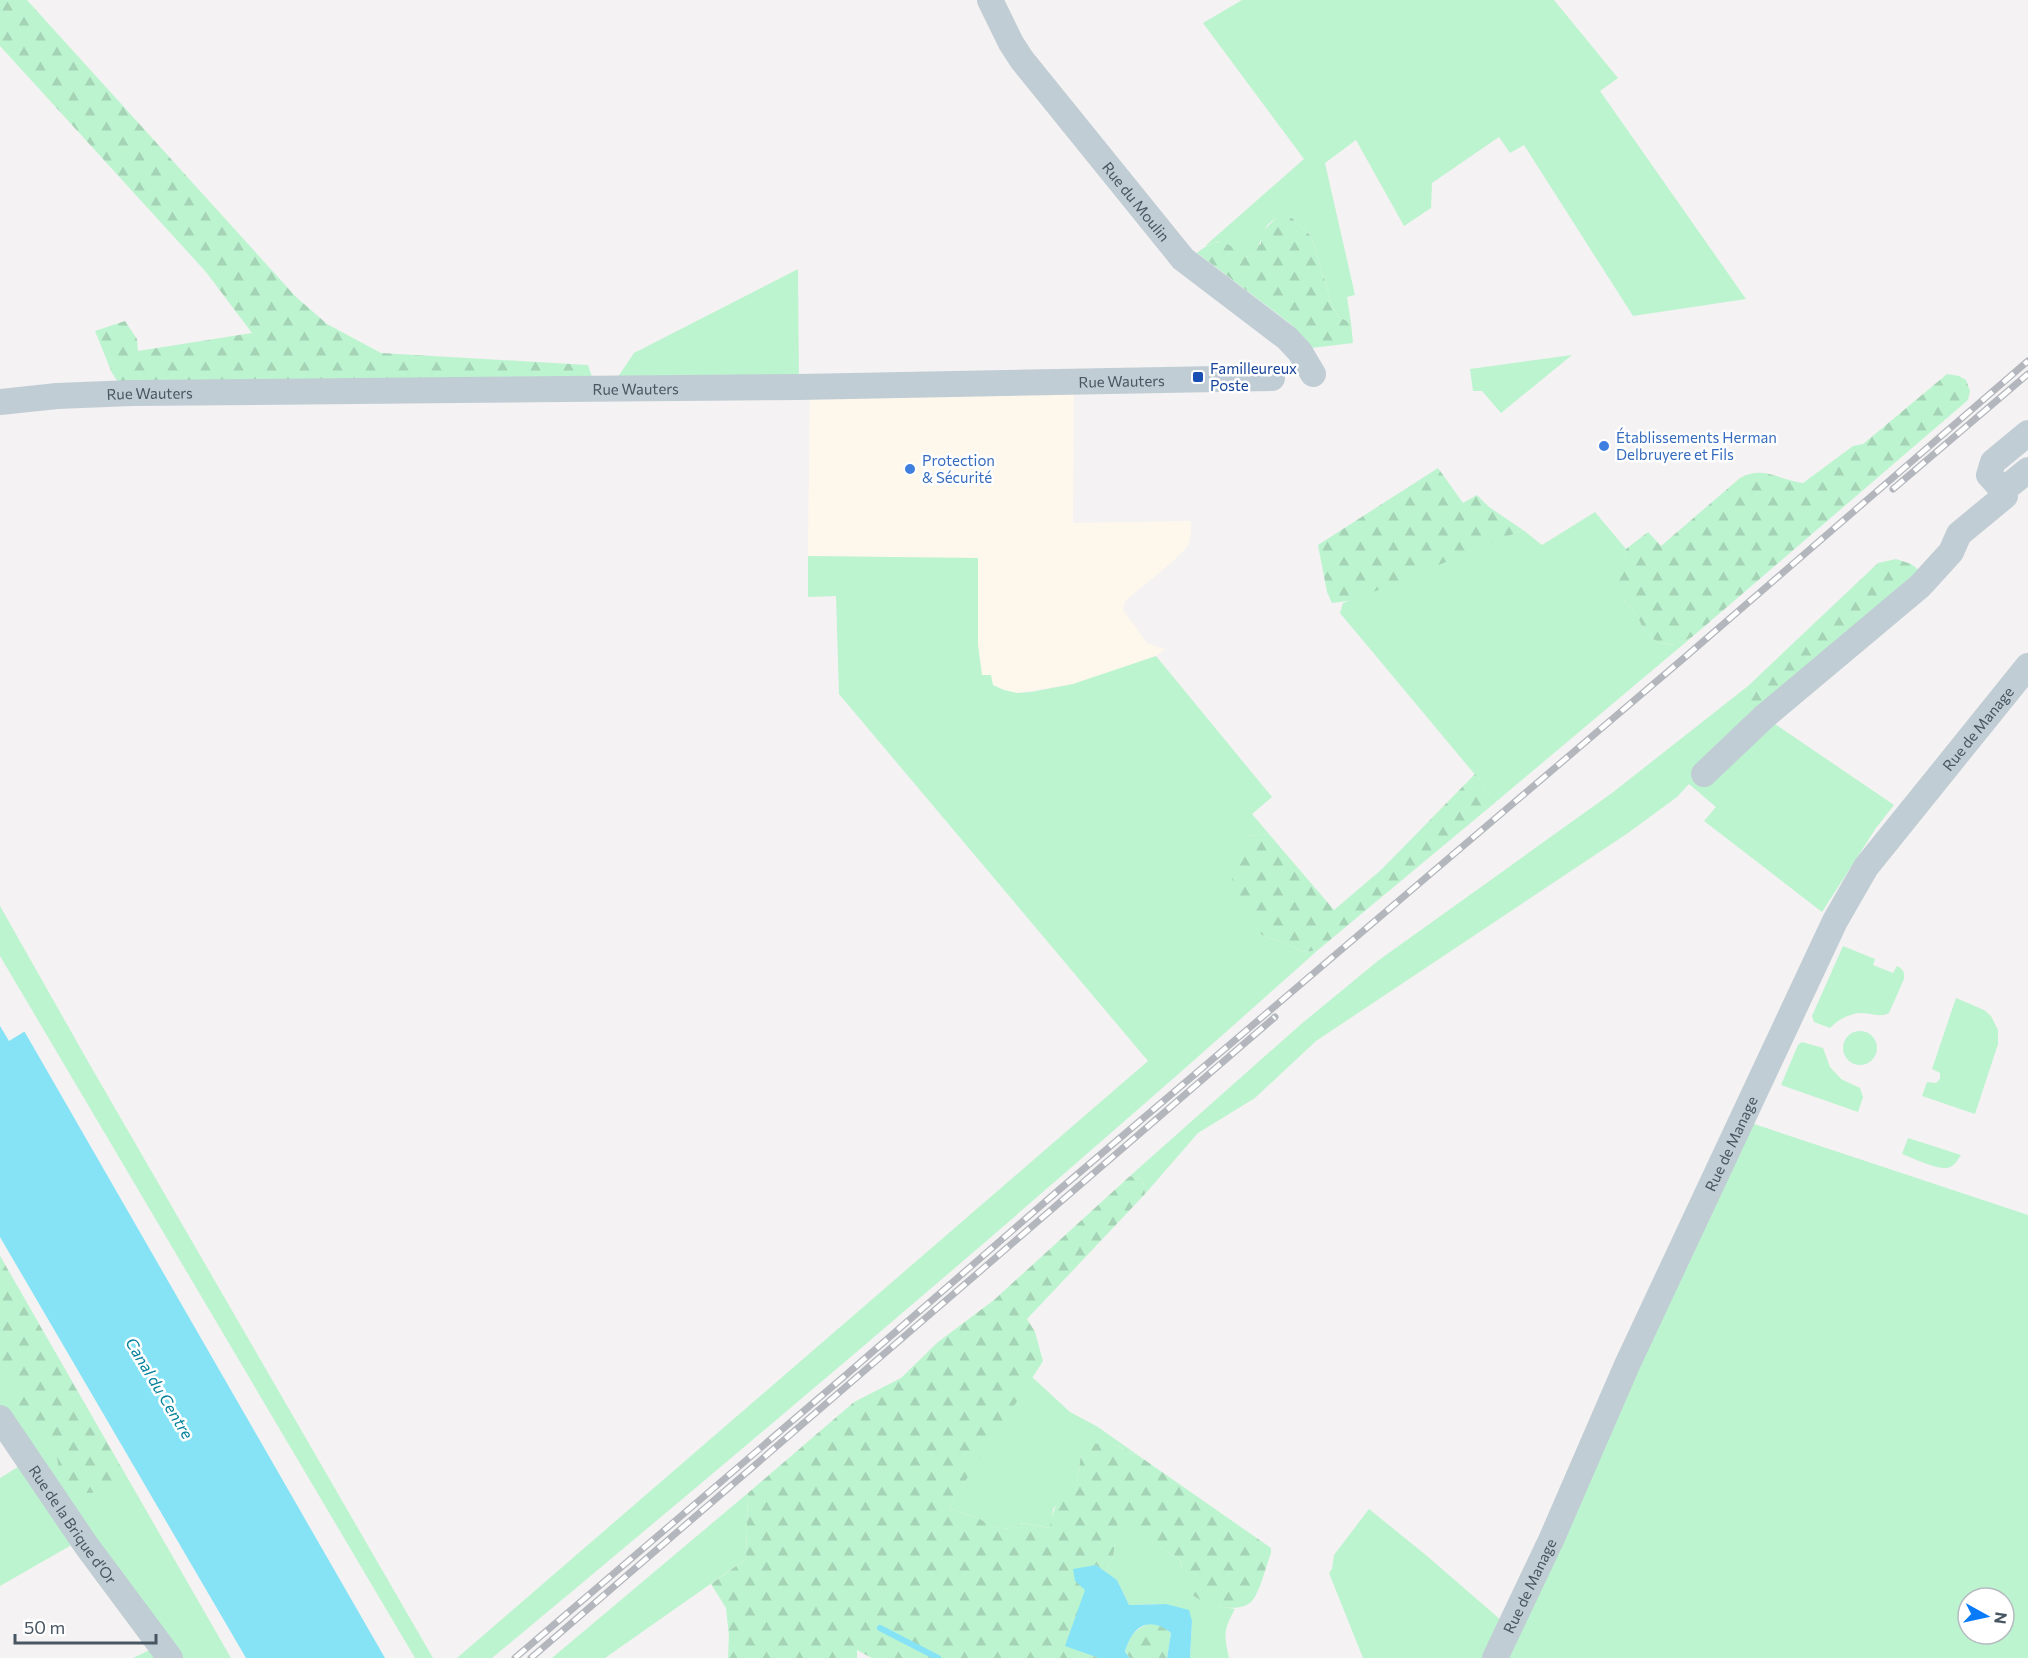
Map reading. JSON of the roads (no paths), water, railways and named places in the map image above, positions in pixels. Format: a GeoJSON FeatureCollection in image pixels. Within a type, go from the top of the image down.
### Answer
{"type":"FeatureCollection","features":[{"type":"Feature","properties":{"kind":"street","name":"Rue du Moulin"},"geometry":{"type":"LineString","coordinates":[[990,0],[1011,44],[1022,60],[1182,259],[1287,339],[1300,352],[1313,374]]}},
{"type":"Feature","properties":{"kind":"street","name":"Rue Wauters"},"geometry":{"type":"LineString","coordinates":[[0,402],[57,396],[132,393],[799,387],[1272,378]]}},
{"type":"Feature","properties":{"kind":"street"},"geometry":{"type":"LineString","coordinates":[[2028,433],[1993,462],[1989,475],[1999,486],[2011,484],[2028,470]]}},
{"type":"Feature","properties":{"kind":"street"},"geometry":{"type":"LineString","coordinates":[[1704,774],[1765,716],[1920,586],[1951,552],[1959,534],[2005,496]]}},
{"type":"Feature","properties":{"kind":"street","name":"Rue de Manage"},"geometry":{"type":"LineString","coordinates":[[1495,1658],[1552,1538],[1628,1365],[1835,921],[1866,867],[2028,666]]}},
{"type":"Feature","properties":{"kind":"street","name":"Rue de la Brique d'Or"},"geometry":{"type":"LineString","coordinates":[[0,1418],[86,1545],[171,1658]]}},
{"type":"Feature","properties":{"kind":"water","name":"Canal du Centre"},"geometry":{"type":"Polygon","coordinates":[[[0,989],[385,1658],[246,1658],[0,1237],[0,989]]]}},
{"type":"Feature","properties":{"kind":"water"},"geometry":{"type":"Polygon","coordinates":[[[1096,1565],[1117,1580],[1129,1605],[1166,1604],[1189,1610],[1192,1621],[1190,1658],[1167,1658],[1171,1633],[1155,1625],[1142,1626],[1132,1636],[1125,1652],[1130,1658],[1099,1658],[1065,1646],[1085,1590],[1075,1581],[1073,1569],[1096,1565]]]}},
{"type":"Feature","properties":{"kind":"waterway"},"geometry":{"type":"LineString","coordinates":[[880,1628],[938,1658]]}},
{"type":"Feature","properties":{"kind":"railway"},"geometry":{"type":"LineString","coordinates":[[515,1658],[2028,361]]}},
{"type":"Feature","properties":{"kind":"railway"},"geometry":{"type":"LineString","coordinates":[[1893,489],[2028,374]]}},
{"type":"Feature","properties":{"kind":"railway"},"geometry":{"type":"LineString","coordinates":[[531,1658],[1275,1017]]}},
{"type":"Feature","properties":{"kind":"place","name":"Familleureux Poste"},"geometry":{"type":"Point","coordinates":[1198,377]}},
{"type":"Feature","properties":{"kind":"place","name":"Établissements Herman Delbruyere et Fils"},"geometry":{"type":"Point","coordinates":[1604,446]}},
{"type":"Feature","properties":{"kind":"place","name":"Protection & Sécurité"},"geometry":{"type":"Point","coordinates":[910,469]}}]}
